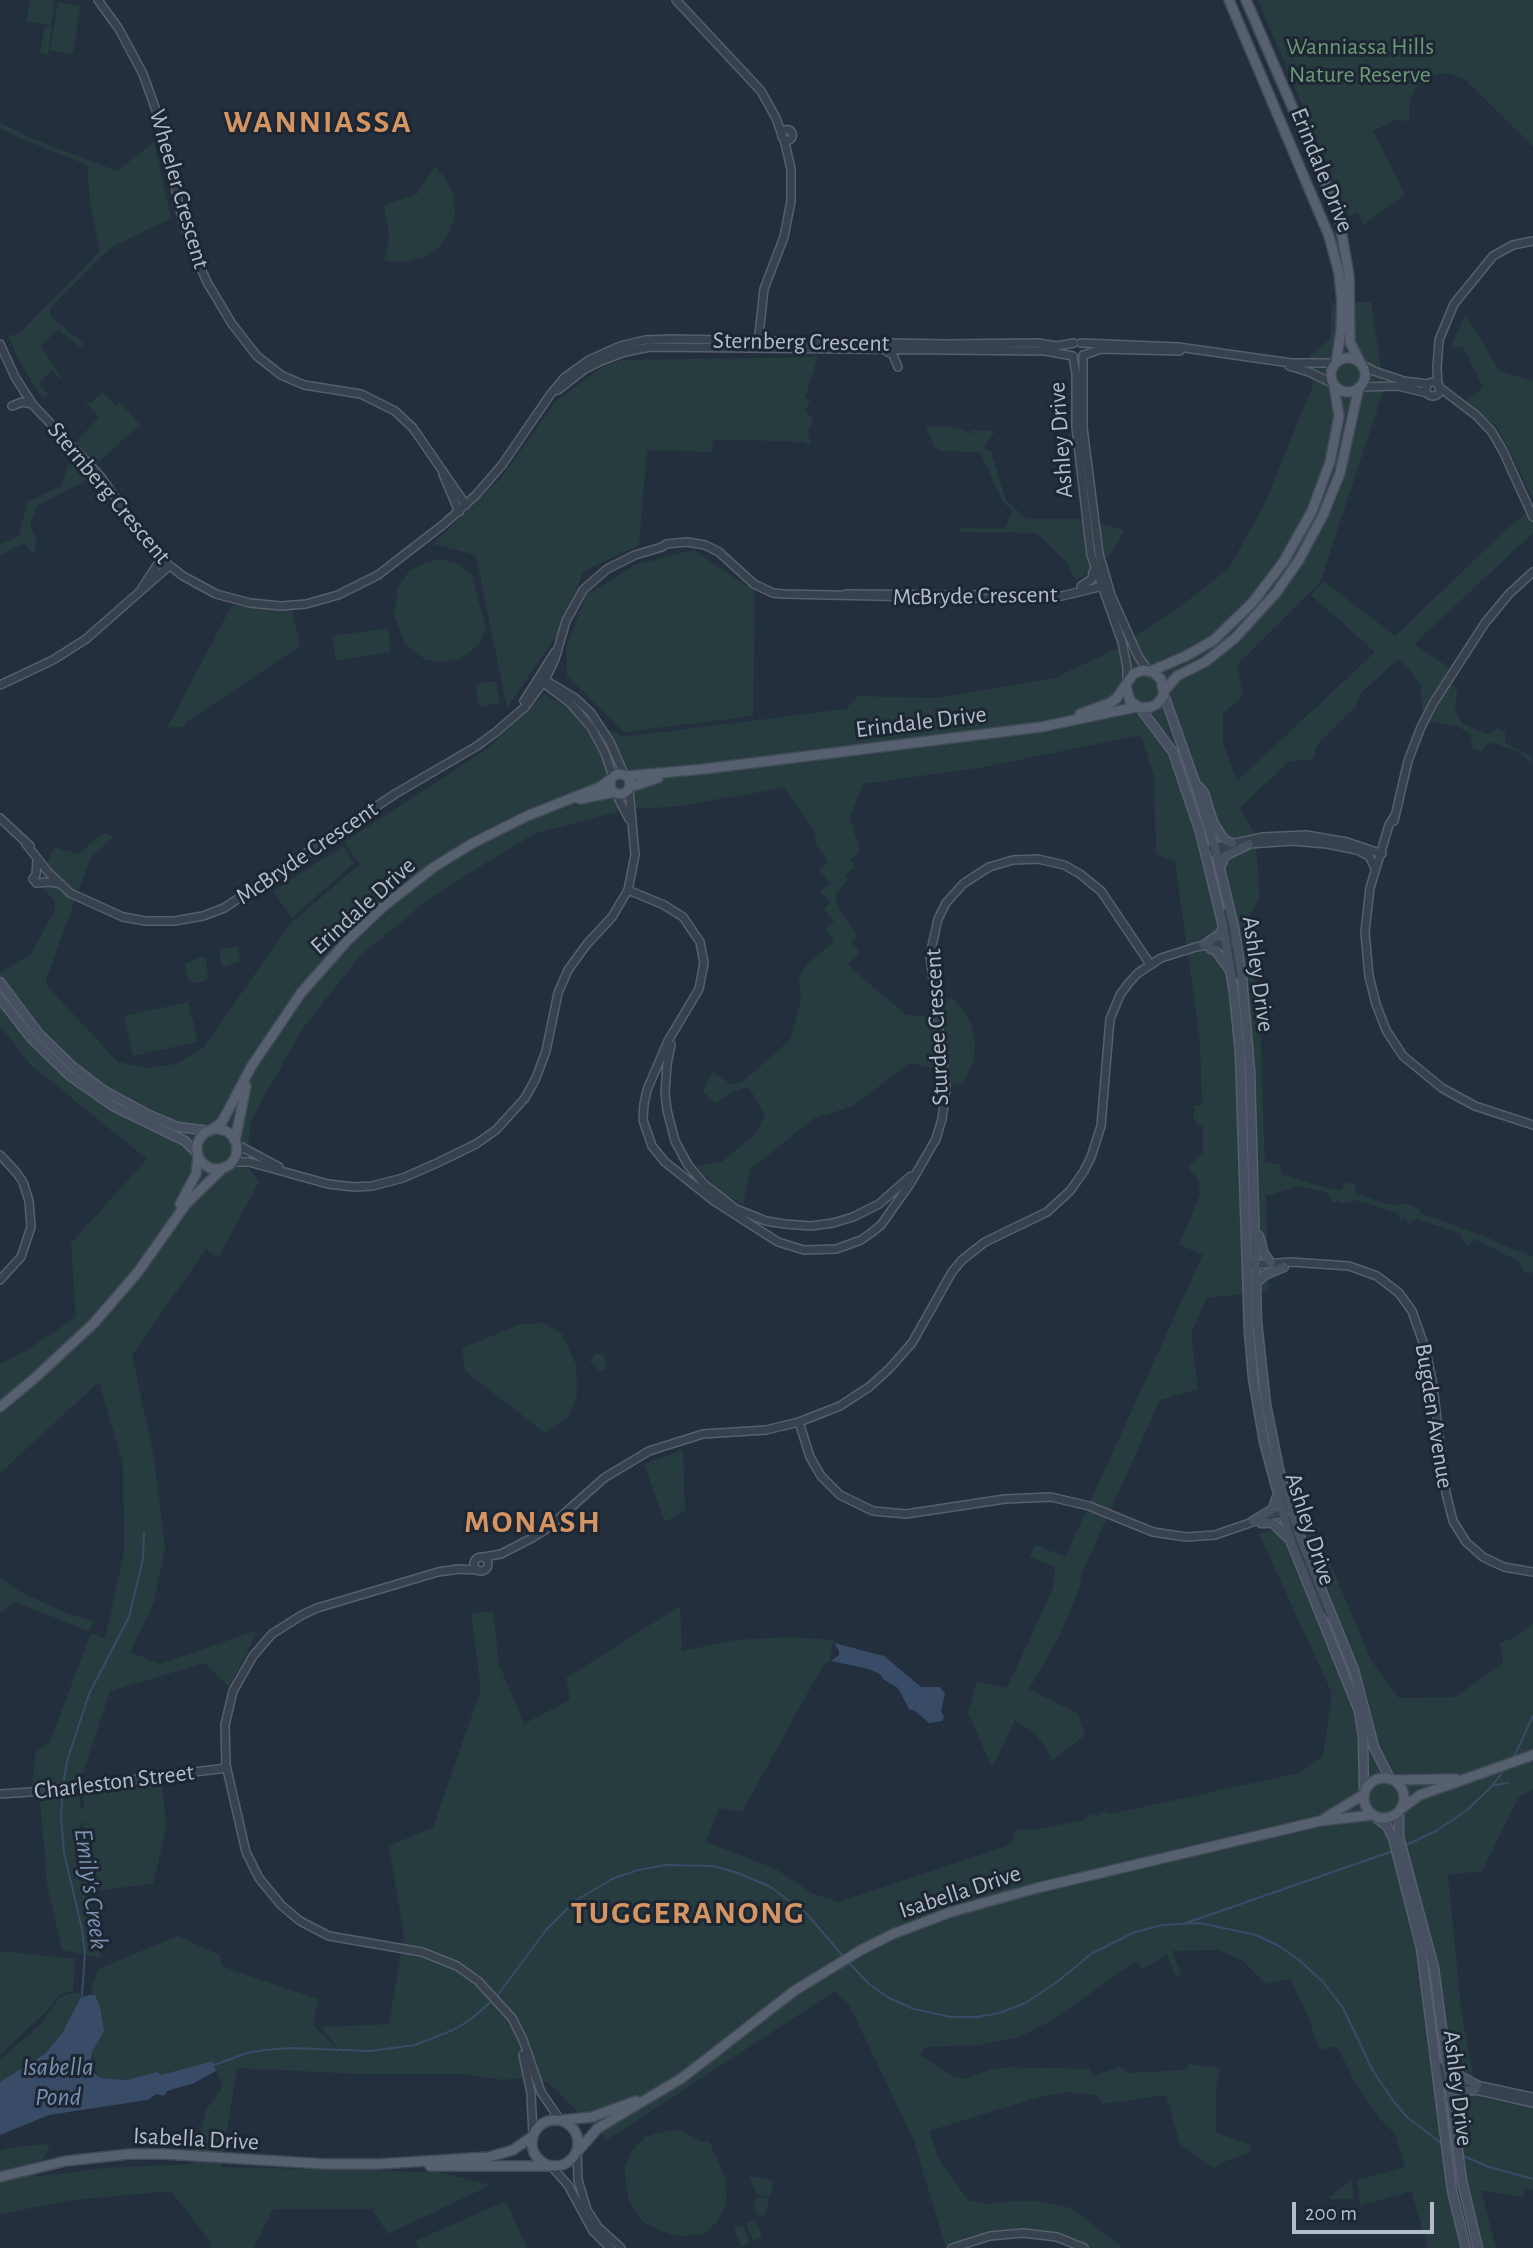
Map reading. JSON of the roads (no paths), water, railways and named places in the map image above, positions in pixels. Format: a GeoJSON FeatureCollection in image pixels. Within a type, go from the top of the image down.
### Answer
{"type":"FeatureCollection","features":[{"type":"Feature","properties":{"kind":"main road","name":"Erindale Drive"},"geometry":{"type":"LineString","coordinates":[[1229,0],[1329,236],[1339,273],[1342,303],[1336,363]]}},
{"type":"Feature","properties":{"kind":"main road","name":"Erindale Drive"},"geometry":{"type":"LineString","coordinates":[[1246,0],[1339,219],[1349,276],[1350,342],[1360,363]]}},
{"type":"Feature","properties":{"kind":"main road"},"geometry":{"type":"LineString","coordinates":[[1348,358],[1360,363],[1365,374],[1359,387],[1340,473],[1323,515],[1299,560],[1263,609],[1236,638],[1205,662],[1177,676],[1157,704],[1138,707],[1127,696],[1126,684],[1133,674],[1149,671],[1186,656],[1214,640],[1254,602],[1286,558],[1312,512],[1330,462],[1339,416],[1331,375],[1336,363],[1348,358]]}},
{"type":"Feature","properties":{"kind":"main road"},"geometry":{"type":"LineString","coordinates":[[1334,384],[1344,391],[1354,391],[1359,387]]}},
{"type":"Feature","properties":{"kind":"main road"},"geometry":{"type":"LineString","coordinates":[[1149,671],[1161,679],[1164,693]]}},
{"type":"Feature","properties":{"kind":"main road","name":"Erindale Drive"},"geometry":{"type":"LineString","coordinates":[[1018,730],[1103,706],[1117,698],[1126,684]]}},
{"type":"Feature","properties":{"kind":"main road","name":"Ashley Drive"},"geometry":{"type":"LineString","coordinates":[[1164,693],[1209,817],[1227,898],[1246,1010],[1250,1070],[1249,1191],[1253,1378],[1282,1514],[1359,1711],[1363,1737],[1364,1794]]}},
{"type":"Feature","properties":{"kind":"main road","name":"Erindale Drive"},"geometry":{"type":"LineString","coordinates":[[210,1131],[222,1122],[279,1024],[323,967],[365,922],[434,867],[473,843],[527,816],[600,787],[618,774],[704,769],[1018,730],[1138,707]]}},
{"type":"Feature","properties":{"kind":"main road","name":"Ashley Drive"},"geometry":{"type":"LineString","coordinates":[[1138,707],[1173,752],[1197,821],[1223,926],[1231,971],[1249,1178]]}},
{"type":"Feature","properties":{"kind":"main road","name":"Erindale Drive"},"geometry":{"type":"LineString","coordinates":[[561,803],[625,793],[645,781],[704,769]]}},
{"type":"Feature","properties":{"kind":"main road"},"geometry":{"type":"LineString","coordinates":[[625,775],[630,788]]}},
{"type":"Feature","properties":{"kind":"main road"},"geometry":{"type":"LineString","coordinates":[[612,778],[610,787],[615,793]]}},
{"type":"Feature","properties":{"kind":"main road"},"geometry":{"type":"LineString","coordinates":[[1209,817],[1221,835],[1232,843]]}},
{"type":"Feature","properties":{"kind":"main road"},"geometry":{"type":"LineString","coordinates":[[1220,867],[1225,856],[1249,844]]}},
{"type":"Feature","properties":{"kind":"main road"},"geometry":{"type":"LineString","coordinates":[[1223,926],[1221,933],[1208,947],[1216,951],[1231,971]]}},
{"type":"Feature","properties":{"kind":"main road"},"geometry":{"type":"LineString","coordinates":[[0,982],[3,995],[31,1038],[70,1076],[113,1106],[185,1141],[208,1167],[218,1169],[228,1165]]}},
{"type":"Feature","properties":{"kind":"main road"},"geometry":{"type":"LineString","coordinates":[[0,1407],[94,1323],[138,1272],[194,1195],[228,1165],[236,1154],[235,1143],[226,1132],[178,1127],[103,1090],[56,1052],[3,995]]}},
{"type":"Feature","properties":{"kind":"main road","name":"Erindale Drive"},"geometry":{"type":"LineString","coordinates":[[235,1143],[245,1088],[259,1055]]}},
{"type":"Feature","properties":{"kind":"main road"},"geometry":{"type":"LineString","coordinates":[[168,1228],[196,1174],[199,1141],[210,1131]]}},
{"type":"Feature","properties":{"kind":"main road","name":"Ashley Drive"},"geometry":{"type":"LineString","coordinates":[[1249,1191],[1254,1203],[1251,1267],[1256,1283],[1260,1351],[1268,1416],[1289,1503],[1358,1680],[1374,1747],[1391,1780]]}},
{"type":"Feature","properties":{"kind":"main road"},"geometry":{"type":"LineString","coordinates":[[1254,1203],[1258,1210],[1261,1246],[1271,1264]]}},
{"type":"Feature","properties":{"kind":"main road"},"geometry":{"type":"LineString","coordinates":[[1256,1283],[1265,1275],[1284,1267]]}},
{"type":"Feature","properties":{"kind":"main road"},"geometry":{"type":"LineString","coordinates":[[1254,1523],[1277,1503],[1275,1489]]}},
{"type":"Feature","properties":{"kind":"main road"},"geometry":{"type":"LineString","coordinates":[[1254,1523],[1273,1523],[1291,1542]]}},
{"type":"Feature","properties":{"kind":"main road"},"geometry":{"type":"LineString","coordinates":[[1465,1779],[1374,1781],[1364,1794],[1365,1806],[1373,1816],[1389,1818],[1420,1796],[1530,1756]]}},
{"type":"Feature","properties":{"kind":"main road"},"geometry":{"type":"LineString","coordinates":[[1391,1780],[1403,1793],[1404,1802],[1400,1810]]}},
{"type":"Feature","properties":{"kind":"main road","name":"Isabella Drive"},"geometry":{"type":"LineString","coordinates":[[1320,1821],[1364,1794]]}},
{"type":"Feature","properties":{"kind":"main road","name":"Ashley Drive"},"geometry":{"type":"LineString","coordinates":[[1400,1810],[1396,1838],[1421,1948],[1443,2131],[1454,2201],[1466,2248]]}},
{"type":"Feature","properties":{"kind":"main road","name":"Ashley Drive"},"geometry":{"type":"LineString","coordinates":[[1373,1816],[1387,1826],[1396,1838]]}},
{"type":"Feature","properties":{"kind":"main road","name":"Isabella Drive"},"geometry":{"type":"LineString","coordinates":[[577,2152],[598,2128],[700,2065],[776,2004],[829,1968],[922,1922],[994,1899],[1320,1821],[1373,1816]]}},
{"type":"Feature","properties":{"kind":"main road","name":"Ashley Drive"},"geometry":{"type":"LineString","coordinates":[[1402,1865],[1434,1968],[1460,2170],[1478,2248]]}},
{"type":"Feature","properties":{"kind":"main road"},"geometry":{"type":"LineString","coordinates":[[1444,2046],[1460,2077],[1476,2088]]}},
{"type":"Feature","properties":{"kind":"main road"},"geometry":{"type":"LineString","coordinates":[[1450,2099],[1457,2092],[1476,2088]]}},
{"type":"Feature","properties":{"kind":"main road","name":"Isabella Drive"},"geometry":{"type":"LineString","coordinates":[[560,2120],[592,2116],[654,2095]]}},
{"type":"Feature","properties":{"kind":"main road"},"geometry":{"type":"LineString","coordinates":[[560,2120],[576,2132],[579,2140],[577,2152],[567,2164],[550,2166],[534,2154],[533,2136],[545,2122],[560,2120]]}},
{"type":"Feature","properties":{"kind":"main road","name":"Isabella Drive"},"geometry":{"type":"LineString","coordinates":[[379,2164],[489,2157],[513,2150],[533,2136]]}},
{"type":"Feature","properties":{"kind":"main road","name":"Isabella Drive"},"geometry":{"type":"LineString","coordinates":[[0,2179],[66,2161],[114,2155],[164,2154],[325,2164],[550,2166]]}},
{"type":"Feature","properties":{"kind":"street","name":"Wheeler Crescent"},"geometry":{"type":"LineString","coordinates":[[98,0],[119,29],[143,74],[158,115],[185,226],[201,270],[232,324],[270,368],[292,381],[316,388],[361,394],[395,411],[413,428],[466,505]]}},
{"type":"Feature","properties":{"kind":"street"},"geometry":{"type":"LineString","coordinates":[[676,0],[751,79],[786,137],[792,183],[788,219],[766,284],[761,309],[762,345]]}},
{"type":"Feature","properties":{"kind":"street"},"geometry":{"type":"LineString","coordinates":[[776,118],[793,133],[786,137]]}},
{"type":"Feature","properties":{"kind":"street"},"geometry":{"type":"LineString","coordinates":[[1359,387],[1398,386],[1432,396],[1438,389],[1437,368],[1442,329],[1458,299],[1493,256],[1513,245],[1533,241]]}},
{"type":"Feature","properties":{"kind":"street","name":"Sternberg Crescent"},"geometry":{"type":"LineString","coordinates":[[0,344],[16,379],[33,405],[100,477],[161,559],[197,585],[232,599],[273,606],[306,604],[338,595],[361,586],[378,575],[447,522],[477,494],[502,466],[565,377],[578,366],[653,340],[844,346],[1038,343],[1057,346],[1078,343],[1200,351],[1291,363],[1336,363]]}},
{"type":"Feature","properties":{"kind":"street"},"geometry":{"type":"LineString","coordinates":[[1078,343],[1085,348],[1084,355],[1080,358],[1073,356],[1070,349],[1078,343]]}},
{"type":"Feature","properties":{"kind":"street","name":"Sternberg Crescent"},"geometry":{"type":"LineString","coordinates":[[844,346],[885,350],[1045,351],[1073,356]]}},
{"type":"Feature","properties":{"kind":"street","name":"Sternberg Crescent"},"geometry":{"type":"LineString","coordinates":[[1084,355],[1101,349],[1200,351],[1289,366],[1334,384]]}},
{"type":"Feature","properties":{"kind":"street"},"geometry":{"type":"LineString","coordinates":[[885,350],[893,355],[898,367]]}},
{"type":"Feature","properties":{"kind":"street","name":"Ashley Drive"},"geometry":{"type":"LineString","coordinates":[[1084,355],[1083,428],[1094,553]]}},
{"type":"Feature","properties":{"kind":"street","name":"Ashley Drive"},"geometry":{"type":"LineString","coordinates":[[1073,356],[1076,374],[1076,427],[1094,553],[1108,607],[1122,642],[1127,667],[1126,684]]}},
{"type":"Feature","properties":{"kind":"street"},"geometry":{"type":"LineString","coordinates":[[1360,363],[1404,382],[1433,382],[1438,389],[1477,416],[1492,432],[1503,451],[1532,516]]}},
{"type":"Feature","properties":{"kind":"street"},"geometry":{"type":"LineString","coordinates":[[1427,393],[1426,389],[1437,368]]}},
{"type":"Feature","properties":{"kind":"street"},"geometry":{"type":"LineString","coordinates":[[12,406],[22,402],[33,405]]}},
{"type":"Feature","properties":{"kind":"street","name":"Wheeler Crescent"},"geometry":{"type":"LineString","coordinates":[[443,473],[459,512]]}},
{"type":"Feature","properties":{"kind":"street"},"geometry":{"type":"LineString","coordinates":[[457,491],[468,495],[477,494]]}},
{"type":"Feature","properties":{"kind":"street","name":"McBryde Crescent"},"geometry":{"type":"LineString","coordinates":[[519,711],[551,668],[572,608],[592,580],[620,562],[666,544],[698,543],[713,548],[749,581],[773,593],[841,595],[853,592],[1018,598],[1103,584]]}},
{"type":"Feature","properties":{"kind":"street"},"geometry":{"type":"LineString","coordinates":[[1094,553],[1092,579],[1083,588],[1098,595],[1108,607]]}},
{"type":"Feature","properties":{"kind":"street"},"geometry":{"type":"LineString","coordinates":[[142,589],[161,559]]}},
{"type":"Feature","properties":{"kind":"street"},"geometry":{"type":"LineString","coordinates":[[0,685],[34,670],[75,646],[109,621],[169,566]]}},
{"type":"Feature","properties":{"kind":"street"},"geometry":{"type":"LineString","coordinates":[[1370,895],[1412,750],[1439,693],[1485,624],[1509,594],[1533,572]]}},
{"type":"Feature","properties":{"kind":"street","name":"Ashley Drive"},"geometry":{"type":"LineString","coordinates":[[1103,584],[1138,656],[1149,671]]}},
{"type":"Feature","properties":{"kind":"street"},"geometry":{"type":"LineString","coordinates":[[1116,629],[1123,622]]}},
{"type":"Feature","properties":{"kind":"street","name":"McBryde Crescent"},"geometry":{"type":"LineString","coordinates":[[0,818],[61,885],[106,911],[146,921],[188,920],[213,913],[235,903],[395,794],[482,743],[536,693],[557,650]]}},
{"type":"Feature","properties":{"kind":"street"},"geometry":{"type":"LineString","coordinates":[[551,668],[552,678],[598,722],[625,775]]}},
{"type":"Feature","properties":{"kind":"street"},"geometry":{"type":"LineString","coordinates":[[541,680],[560,687]]}},
{"type":"Feature","properties":{"kind":"street"},"geometry":{"type":"LineString","coordinates":[[541,680],[562,696],[591,727],[605,753],[612,778]]}},
{"type":"Feature","properties":{"kind":"street"},"geometry":{"type":"LineString","coordinates":[[536,693],[545,691],[562,696]]}},
{"type":"Feature","properties":{"kind":"street"},"geometry":{"type":"LineString","coordinates":[[228,1165],[248,1162],[343,1187],[388,1183],[462,1152],[496,1130],[525,1098],[536,1078],[546,1051],[558,993],[568,970],[612,917],[628,890],[635,855],[630,788]]}},
{"type":"Feature","properties":{"kind":"street"},"geometry":{"type":"LineString","coordinates":[[615,793],[634,833]]}},
{"type":"Feature","properties":{"kind":"street"},"geometry":{"type":"LineString","coordinates":[[1394,817],[1375,868],[1366,932],[1369,976],[1379,1013],[1396,1046],[1420,1072],[1457,1096],[1495,1114],[1533,1125]]}},
{"type":"Feature","properties":{"kind":"street"},"geometry":{"type":"LineString","coordinates":[[1216,850],[1232,843],[1263,837],[1295,835],[1327,838],[1381,855]]}},
{"type":"Feature","properties":{"kind":"street"},"geometry":{"type":"LineString","coordinates":[[1205,853],[1249,844],[1305,841],[1373,847],[1384,841]]}},
{"type":"Feature","properties":{"kind":"street","name":"McBryde Crescent"},"geometry":{"type":"LineString","coordinates":[[26,844],[34,849],[73,893]]}},
{"type":"Feature","properties":{"kind":"street"},"geometry":{"type":"LineString","coordinates":[[1356,847],[1368,856],[1375,868]]}},
{"type":"Feature","properties":{"kind":"street"},"geometry":{"type":"LineString","coordinates":[[36,858],[34,881],[61,885]]}},
{"type":"Feature","properties":{"kind":"street","name":"Sturdee Crescent"},"geometry":{"type":"LineString","coordinates":[[628,890],[676,911],[690,924],[700,942],[704,963],[697,994],[674,1031],[647,1090],[643,1120],[647,1136],[654,1150],[714,1201],[778,1242],[804,1250],[830,1250],[861,1240],[881,1225],[921,1165],[937,1133],[946,1088],[931,972],[931,941],[938,919],[948,901],[963,884],[989,867],[1013,860],[1038,859],[1064,865],[1101,891],[1150,964]]}},
{"type":"Feature","properties":{"kind":"street"},"geometry":{"type":"LineString","coordinates":[[1226,944],[1231,934],[1227,898]]}},
{"type":"Feature","properties":{"kind":"street"},"geometry":{"type":"LineString","coordinates":[[459,1569],[477,1558],[501,1553],[533,1538],[604,1478],[649,1451],[704,1434],[766,1430],[799,1422],[840,1406],[876,1381],[912,1343],[948,1279],[962,1260],[989,1240],[1046,1213],[1075,1185],[1091,1157],[1099,1133],[1108,1030],[1114,1008],[1128,984],[1150,964],[1185,951],[1226,944],[1231,948],[1246,1010]]}},
{"type":"Feature","properties":{"kind":"street","name":"Sturdee Crescent"},"geometry":{"type":"LineString","coordinates":[[674,1031],[667,1064],[665,1101],[671,1128],[688,1165],[704,1184],[729,1205],[752,1216],[785,1224],[811,1226],[833,1223],[861,1214],[884,1201],[921,1165]]}},
{"type":"Feature","properties":{"kind":"street"},"geometry":{"type":"LineString","coordinates":[[235,1143],[296,1175]]}},
{"type":"Feature","properties":{"kind":"street"},"geometry":{"type":"LineString","coordinates":[[0,1155],[23,1182],[29,1200],[31,1227],[20,1257],[0,1280]]}},
{"type":"Feature","properties":{"kind":"street"},"geometry":{"type":"LineString","coordinates":[[680,1174],[688,1165]]}},
{"type":"Feature","properties":{"kind":"street"},"geometry":{"type":"LineString","coordinates":[[884,1201],[892,1209]]}},
{"type":"Feature","properties":{"kind":"street"},"geometry":{"type":"LineString","coordinates":[[1251,1267],[1284,1267],[1308,1263]]}},
{"type":"Feature","properties":{"kind":"street","name":"Bugden Avenue"},"geometry":{"type":"LineString","coordinates":[[1251,1267],[1308,1263],[1340,1265],[1369,1272],[1392,1286],[1410,1307],[1430,1368],[1446,1493],[1453,1521],[1466,1542],[1483,1557],[1504,1567],[1533,1572]]}},
{"type":"Feature","properties":{"kind":"street"},"geometry":{"type":"LineString","coordinates":[[799,1422],[810,1457],[821,1476],[840,1495],[873,1511],[906,1514],[1043,1496],[1081,1503],[1153,1532],[1186,1537],[1215,1535],[1282,1514],[1286,1510],[1270,1441],[1268,1416]]}},
{"type":"Feature","properties":{"kind":"street"},"geometry":{"type":"LineString","coordinates":[[1282,1514],[1292,1526],[1321,1602],[1331,1616]]}},
{"type":"Feature","properties":{"kind":"street"},"geometry":{"type":"LineString","coordinates":[[501,1553],[484,1570],[459,1569],[430,1574],[317,1608],[272,1634],[247,1664],[233,1691],[225,1725],[227,1768],[246,1852],[259,1878],[287,1911],[329,1936],[344,1941],[415,1951],[466,1971],[485,1986],[507,2012],[507,2019],[523,2047],[546,2103],[560,2120]]}},
{"type":"Feature","properties":{"kind":"street"},"geometry":{"type":"LineString","coordinates":[[484,1557],[488,1565]]}},
{"type":"Feature","properties":{"kind":"street"},"geometry":{"type":"LineString","coordinates":[[474,1561],[478,1570]]}},
{"type":"Feature","properties":{"kind":"street","name":"Charleston Street"},"geometry":{"type":"LineString","coordinates":[[0,1794],[227,1768]]}},
{"type":"Feature","properties":{"kind":"street"},"geometry":{"type":"LineString","coordinates":[[1432,2040],[1442,2077],[1447,2082],[1533,2097]]}},
{"type":"Feature","properties":{"kind":"street"},"geometry":{"type":"LineString","coordinates":[[523,2047],[529,2077],[533,2136]]}},
{"type":"Feature","properties":{"kind":"street"},"geometry":{"type":"LineString","coordinates":[[1439,2103],[1441,2088],[1447,2082]]}},
{"type":"Feature","properties":{"kind":"street"},"geometry":{"type":"LineString","coordinates":[[1476,2088],[1533,2103]]}},
{"type":"Feature","properties":{"kind":"street"},"geometry":{"type":"LineString","coordinates":[[577,2152],[578,2180],[587,2210],[598,2227],[621,2248]]}},
{"type":"Feature","properties":{"kind":"street"},"geometry":{"type":"LineString","coordinates":[[550,2166],[568,2185],[593,2231],[610,2248]]}},
{"type":"Feature","properties":{"kind":"street"},"geometry":{"type":"LineString","coordinates":[[953,2248],[990,2236],[1023,2233],[1057,2237],[1084,2248]]}},
{"type":"Feature","properties":{"kind":"water"},"geometry":{"type":"Polygon","coordinates":[[[834,1643],[884,1656],[921,1687],[940,1687],[945,1694],[942,1721],[929,1723],[909,1709],[898,1688],[883,1679],[880,1674],[831,1661],[839,1655],[834,1643]]]}},
{"type":"Feature","properties":{"kind":"water","name":"Isabella Pond"},"geometry":{"type":"Polygon","coordinates":[[[95,1995],[100,2007],[104,2031],[92,2052],[90,2070],[100,2078],[127,2080],[157,2072],[161,2075],[212,2061],[216,2071],[194,2083],[167,2091],[164,2096],[157,2094],[147,2100],[49,2115],[0,2135],[0,2082],[44,2054],[61,2035],[81,1997],[95,1995]]]}},
{"type":"Feature","properties":{"kind":"waterway","name":"Emily's Creek"},"geometry":{"type":"LineString","coordinates":[[63,1785],[67,1761],[89,1694],[129,1617],[143,1559],[144,1532]]}},
{"type":"Feature","properties":{"kind":"waterway"},"geometry":{"type":"LineString","coordinates":[[1514,1757],[1533,1716]]}},
{"type":"Feature","properties":{"kind":"waterway"},"geometry":{"type":"LineString","coordinates":[[1404,1846],[1436,1831],[1466,1811],[1504,1770]]}},
{"type":"Feature","properties":{"kind":"waterway"},"geometry":{"type":"LineString","coordinates":[[1495,1785],[1508,1783]]}},
{"type":"Feature","properties":{"kind":"waterway","name":"Emily's Creek"},"geometry":{"type":"LineString","coordinates":[[63,1790],[61,1816],[64,1853],[85,1952],[82,1995]]}},
{"type":"Feature","properties":{"kind":"waterway"},"geometry":{"type":"LineString","coordinates":[[1186,1923],[1393,1851]]}},
{"type":"Feature","properties":{"kind":"waterway"},"geometry":{"type":"LineString","coordinates":[[497,1996],[546,1930],[575,1901],[612,1879],[638,1870],[666,1865],[713,1866],[769,1886],[806,1913],[843,1956]]}},
{"type":"Feature","properties":{"kind":"waterway"},"geometry":{"type":"LineString","coordinates":[[849,1963],[869,1984],[889,1998],[914,2009],[951,2017],[977,2017],[1000,2013],[1025,2003],[1057,1982],[1091,1954],[1135,1932],[1163,1925],[1200,1923],[1256,1935],[1298,1959],[1323,1982],[1343,2008],[1373,2071],[1394,2102],[1407,2117],[1441,2143]]}},
{"type":"Feature","properties":{"kind":"waterway"},"geometry":{"type":"LineString","coordinates":[[214,2065],[247,2053],[265,2050],[291,2048],[370,2051],[415,2045],[453,2030],[470,2020],[493,2000]]}},
{"type":"Feature","properties":{"kind":"waterway"},"geometry":{"type":"LineString","coordinates":[[1461,2155],[1489,2167],[1533,2179]]}},
{"type":"Feature","properties":{"kind":"district","name":"WANNIASSA"},"geometry":{"type":"Point","coordinates":[318,122]}},
{"type":"Feature","properties":{"kind":"district","name":"MONASH"},"geometry":{"type":"Point","coordinates":[533,1522]}},
{"type":"Feature","properties":{"kind":"district","name":"TUGGERANONG"},"geometry":{"type":"Point","coordinates":[688,1913]}},
{"type":"Feature","properties":{"kind":"park label","name":"Wanniassa Hills Nature Reserve"},"geometry":{"type":"Point","coordinates":[1360,61]}}]}
